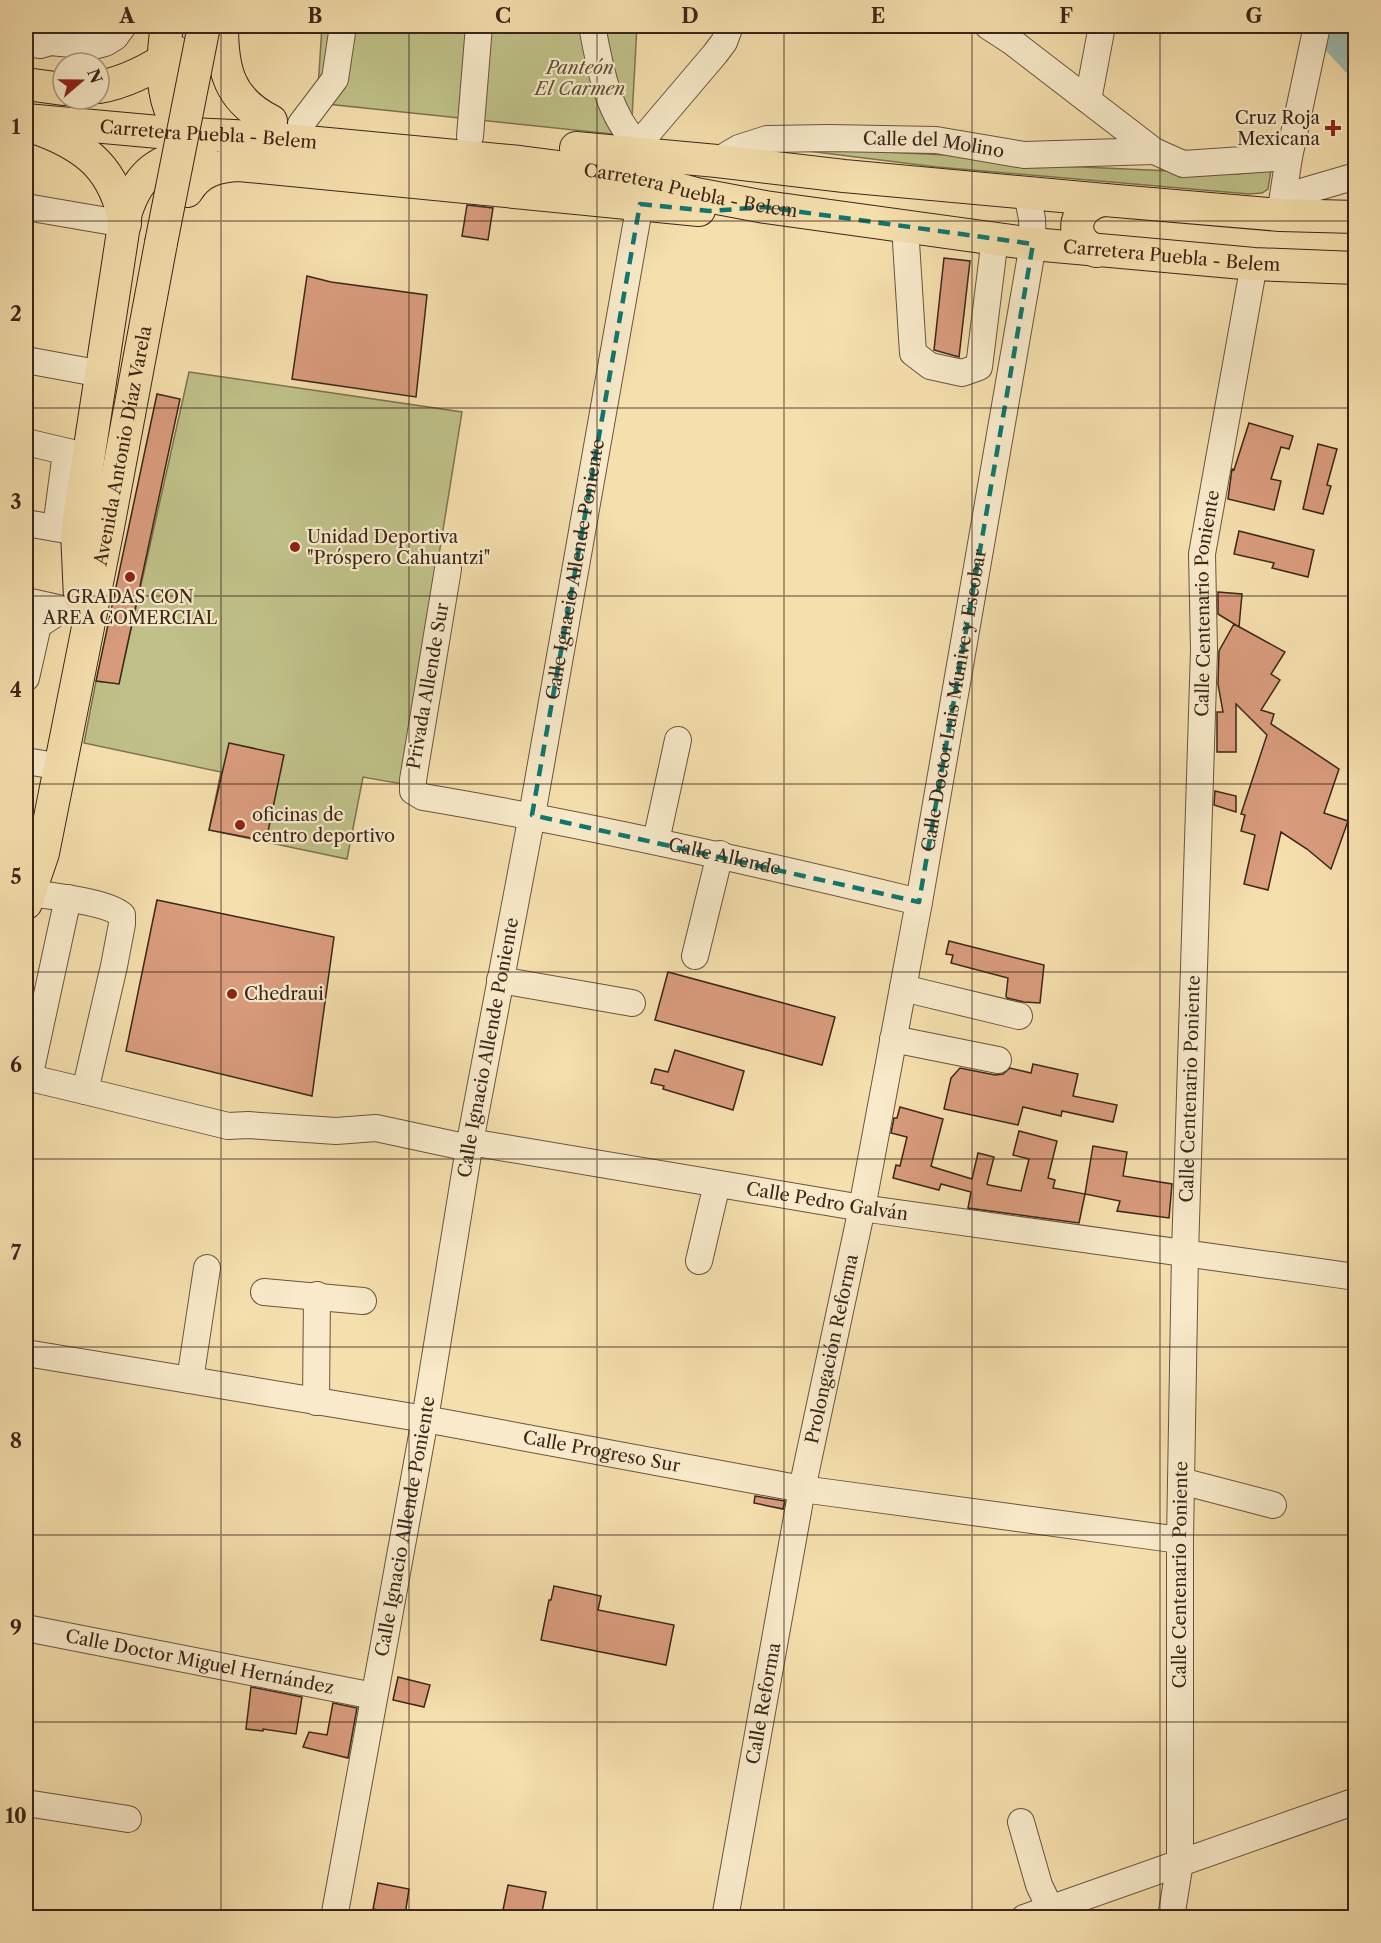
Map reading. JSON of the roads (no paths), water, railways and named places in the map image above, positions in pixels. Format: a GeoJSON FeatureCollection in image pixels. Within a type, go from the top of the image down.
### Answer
{"type":"FeatureCollection","features":[{"type":"Feature","properties":{"kind":"main road"},"geometry":{"type":"LineString","coordinates":[[111,65],[137,50],[160,26]]}},
{"type":"Feature","properties":{"kind":"main road"},"geometry":{"type":"LineString","coordinates":[[167,26],[162,62],[163,81],[183,138],[187,191]]}},
{"type":"Feature","properties":{"kind":"main road"},"geometry":{"type":"LineString","coordinates":[[148,229],[189,26]]}},
{"type":"Feature","properties":{"kind":"main road"},"geometry":{"type":"LineString","coordinates":[[111,84],[162,62],[205,26]]}},
{"type":"Feature","properties":{"kind":"main road"},"geometry":{"type":"LineString","coordinates":[[83,530],[78,454],[148,229],[205,26]]}},
{"type":"Feature","properties":{"kind":"main road"},"geometry":{"type":"LineString","coordinates":[[222,26],[224,61],[233,88],[247,105],[286,123]]}},
{"type":"Feature","properties":{"kind":"main road"},"geometry":{"type":"LineString","coordinates":[[26,69],[51,72]]}},
{"type":"Feature","properties":{"kind":"main road"},"geometry":{"type":"LineString","coordinates":[[26,84],[51,87]]}},
{"type":"Feature","properties":{"kind":"main road","name":"Carretera Puebla - Belem"},"geometry":{"type":"LineString","coordinates":[[26,102],[183,138]]}},
{"type":"Feature","properties":{"kind":"main road"},"geometry":{"type":"LineString","coordinates":[[26,122],[71,142],[92,158],[148,229]]}},
{"type":"Feature","properties":{"kind":"main road","name":"Carretera Puebla - Belem"},"geometry":{"type":"LineString","coordinates":[[26,122],[183,138],[286,123],[470,136],[638,171],[696,194],[765,207],[1096,251],[1254,264],[1356,268]]}},
{"type":"Feature","properties":{"kind":"main road"},"geometry":{"type":"LineString","coordinates":[[148,229],[135,189],[183,138]]}},
{"type":"Feature","properties":{"kind":"main road"},"geometry":{"type":"LineString","coordinates":[[183,138],[224,151],[532,181],[581,182],[638,171],[780,179],[844,176]]}},
{"type":"Feature","properties":{"kind":"main road"},"geometry":{"type":"LineString","coordinates":[[148,229],[203,173],[219,166],[183,138]]}},
{"type":"Feature","properties":{"kind":"main road","name":"Carretera Puebla - Belem"},"geometry":{"type":"LineString","coordinates":[[638,171],[717,161],[844,176],[1105,200],[1282,206],[1356,217]]}},
{"type":"Feature","properties":{"kind":"main road"},"geometry":{"type":"LineString","coordinates":[[995,238],[1009,231],[1016,218],[1015,192]]}},
{"type":"Feature","properties":{"kind":"main road"},"geometry":{"type":"LineString","coordinates":[[1096,251],[1083,242],[1079,235],[1078,220],[1091,204],[1105,200]]}},
{"type":"Feature","properties":{"kind":"main road","name":"Avenida Antonio Díaz Varela"},"geometry":{"type":"LineString","coordinates":[[26,885],[36,876],[43,853],[83,530],[148,229]]}},
{"type":"Feature","properties":{"kind":"main road","name":"Avenida Antonio Díaz Varela"},"geometry":{"type":"LineString","coordinates":[[26,885],[35,762],[74,607],[83,530]]}},
{"type":"Feature","properties":{"kind":"street"},"geometry":{"type":"LineString","coordinates":[[26,29],[38,42],[94,46],[115,37],[123,26]]}},
{"type":"Feature","properties":{"kind":"street"},"geometry":{"type":"LineString","coordinates":[[286,123],[335,79],[343,26]]}},
{"type":"Feature","properties":{"kind":"street"},"geometry":{"type":"LineString","coordinates":[[470,136],[479,26]]}},
{"type":"Feature","properties":{"kind":"street"},"geometry":{"type":"LineString","coordinates":[[592,26],[604,86],[628,135],[638,171]]}},
{"type":"Feature","properties":{"kind":"street"},"geometry":{"type":"LineString","coordinates":[[638,171],[724,42],[730,26]]}},
{"type":"Feature","properties":{"kind":"street","name":"Calle del Molino"},"geometry":{"type":"LineString","coordinates":[[987,26],[1015,33],[1088,100],[1154,151],[1183,164],[1289,157]]}},
{"type":"Feature","properties":{"kind":"street"},"geometry":{"type":"LineString","coordinates":[[1088,100],[1102,26]]}},
{"type":"Feature","properties":{"kind":"street"},"geometry":{"type":"LineString","coordinates":[[1282,206],[1313,28]]}},
{"type":"Feature","properties":{"kind":"street","name":"Calle del Molino"},"geometry":{"type":"LineString","coordinates":[[717,161],[739,148],[767,139],[936,140],[1023,155],[1154,151]]}},
{"type":"Feature","properties":{"kind":"street","name":"Calle Ignacio Allende Poniente"},"geometry":{"type":"LineString","coordinates":[[334,1917],[425,1419],[470,1145],[531,815],[638,171]]}},
{"type":"Feature","properties":{"kind":"street"},"geometry":{"type":"LineString","coordinates":[[1282,206],[1356,176]]}},
{"type":"Feature","properties":{"kind":"street","name":"Calle Doctor Luis Munive y Escobar"},"geometry":{"type":"LineString","coordinates":[[862,1208],[919,902],[1034,244],[1032,219],[1015,192]]}},
{"type":"Feature","properties":{"kind":"street"},"geometry":{"type":"LineString","coordinates":[[26,207],[148,229]]}},
{"type":"Feature","properties":{"kind":"street"},"geometry":{"type":"LineString","coordinates":[[905,226],[914,353],[930,366],[962,373],[979,367],[995,238]]}},
{"type":"Feature","properties":{"kind":"street","name":"Calle Centenario Poniente"},"geometry":{"type":"LineString","coordinates":[[1171,1917],[1180,1862],[1180,1540],[1185,1253],[1204,650],[1202,554],[1254,264]]}},
{"type":"Feature","properties":{"kind":"street"},"geometry":{"type":"LineString","coordinates":[[26,360],[102,374]]}},
{"type":"Feature","properties":{"kind":"street"},"geometry":{"type":"LineString","coordinates":[[26,442],[78,454]]}},
{"type":"Feature","properties":{"kind":"street"},"geometry":{"type":"LineString","coordinates":[[26,523],[83,530]]}},
{"type":"Feature","properties":{"kind":"street","name":"Privada Allende Sur"},"geometry":{"type":"LineString","coordinates":[[448,568],[413,791],[423,797],[531,815]]}},
{"type":"Feature","properties":{"kind":"street"},"geometry":{"type":"LineString","coordinates":[[26,601],[74,607]]}},
{"type":"Feature","properties":{"kind":"street"},"geometry":{"type":"LineString","coordinates":[[26,678],[32,623],[74,607]]}},
{"type":"Feature","properties":{"kind":"street"},"geometry":{"type":"LineString","coordinates":[[656,841],[678,740]]}},
{"type":"Feature","properties":{"kind":"street","name":"Calle Allende"},"geometry":{"type":"LineString","coordinates":[[531,815],[720,854],[919,902]]}},
{"type":"Feature","properties":{"kind":"street"},"geometry":{"type":"LineString","coordinates":[[695,956],[720,854]]}},
{"type":"Feature","properties":{"kind":"street"},"geometry":{"type":"LineString","coordinates":[[26,885],[115,909],[122,915],[114,966],[85,1091]]}},
{"type":"Feature","properties":{"kind":"street"},"geometry":{"type":"LineString","coordinates":[[27,1078],[68,898]]}},
{"type":"Feature","properties":{"kind":"street"},"geometry":{"type":"LineString","coordinates":[[500,980],[632,1003]]}},
{"type":"Feature","properties":{"kind":"street"},"geometry":{"type":"LineString","coordinates":[[903,988],[1019,1016]]}},
{"type":"Feature","properties":{"kind":"street"},"geometry":{"type":"LineString","coordinates":[[893,1039],[998,1060]]}},
{"type":"Feature","properties":{"kind":"street","name":"Calle Pedro Galván"},"geometry":{"type":"LineString","coordinates":[[27,1078],[228,1126],[248,1125],[336,1131],[376,1128],[862,1208],[1356,1277]]}},
{"type":"Feature","properties":{"kind":"street"},"geometry":{"type":"LineString","coordinates":[[699,1261],[717,1184]]}},
{"type":"Feature","properties":{"kind":"street","name":"Prolongación Reforma"},"geometry":{"type":"LineString","coordinates":[[802,1489],[862,1208]]}},
{"type":"Feature","properties":{"kind":"street"},"geometry":{"type":"LineString","coordinates":[[190,1380],[207,1268]]}},
{"type":"Feature","properties":{"kind":"street"},"geometry":{"type":"LineString","coordinates":[[264,1292],[317,1295],[363,1301]]}},
{"type":"Feature","properties":{"kind":"street"},"geometry":{"type":"LineString","coordinates":[[316,1402],[317,1295]]}},
{"type":"Feature","properties":{"kind":"street","name":"Calle Progreso Sur"},"geometry":{"type":"LineString","coordinates":[[26,1353],[425,1419],[802,1489],[1180,1540]]}},
{"type":"Feature","properties":{"kind":"street"},"geometry":{"type":"LineString","coordinates":[[1181,1481],[1274,1506]]}},
{"type":"Feature","properties":{"kind":"street","name":"Calle Reforma"},"geometry":{"type":"LineString","coordinates":[[725,1917],[802,1489]]}},
{"type":"Feature","properties":{"kind":"street","name":"Calle Doctor Miguel Hernández"},"geometry":{"type":"LineString","coordinates":[[26,1628],[374,1696]]}},
{"type":"Feature","properties":{"kind":"street"},"geometry":{"type":"LineString","coordinates":[[1024,1917],[1356,1801]]}},
{"type":"Feature","properties":{"kind":"street"},"geometry":{"type":"LineString","coordinates":[[26,1803],[128,1819]]}},
{"type":"Feature","properties":{"kind":"street"},"geometry":{"type":"LineString","coordinates":[[1021,1822],[1039,1885],[1050,1908]]}},
{"type":"Feature","properties":{"kind":"waterway"},"geometry":{"type":"LineString","coordinates":[[1330,33],[1356,61]]}},
{"type":"Feature","properties":{"kind":"place","name":"Cruz Roja Mexicana"},"geometry":{"type":"Point","coordinates":[1333,128]}},
{"type":"Feature","properties":{"kind":"place","name":"Unidad Deportiva \"Próspero Cahuantzi\""},"geometry":{"type":"Point","coordinates":[295,547]}},
{"type":"Feature","properties":{"kind":"place","name":"GRADAS CON AREA COMERCIAL"},"geometry":{"type":"Point","coordinates":[130,577]}},
{"type":"Feature","properties":{"kind":"place","name":"oficinas de centro deportivo"},"geometry":{"type":"Point","coordinates":[240,825]}},
{"type":"Feature","properties":{"kind":"place","name":"Chedraui"},"geometry":{"type":"Point","coordinates":[232,994]}},
{"type":"Feature","properties":{"kind":"park label","name":"Panteón El Carmen"},"geometry":{"type":"Point","coordinates":[580,78]}}]}
